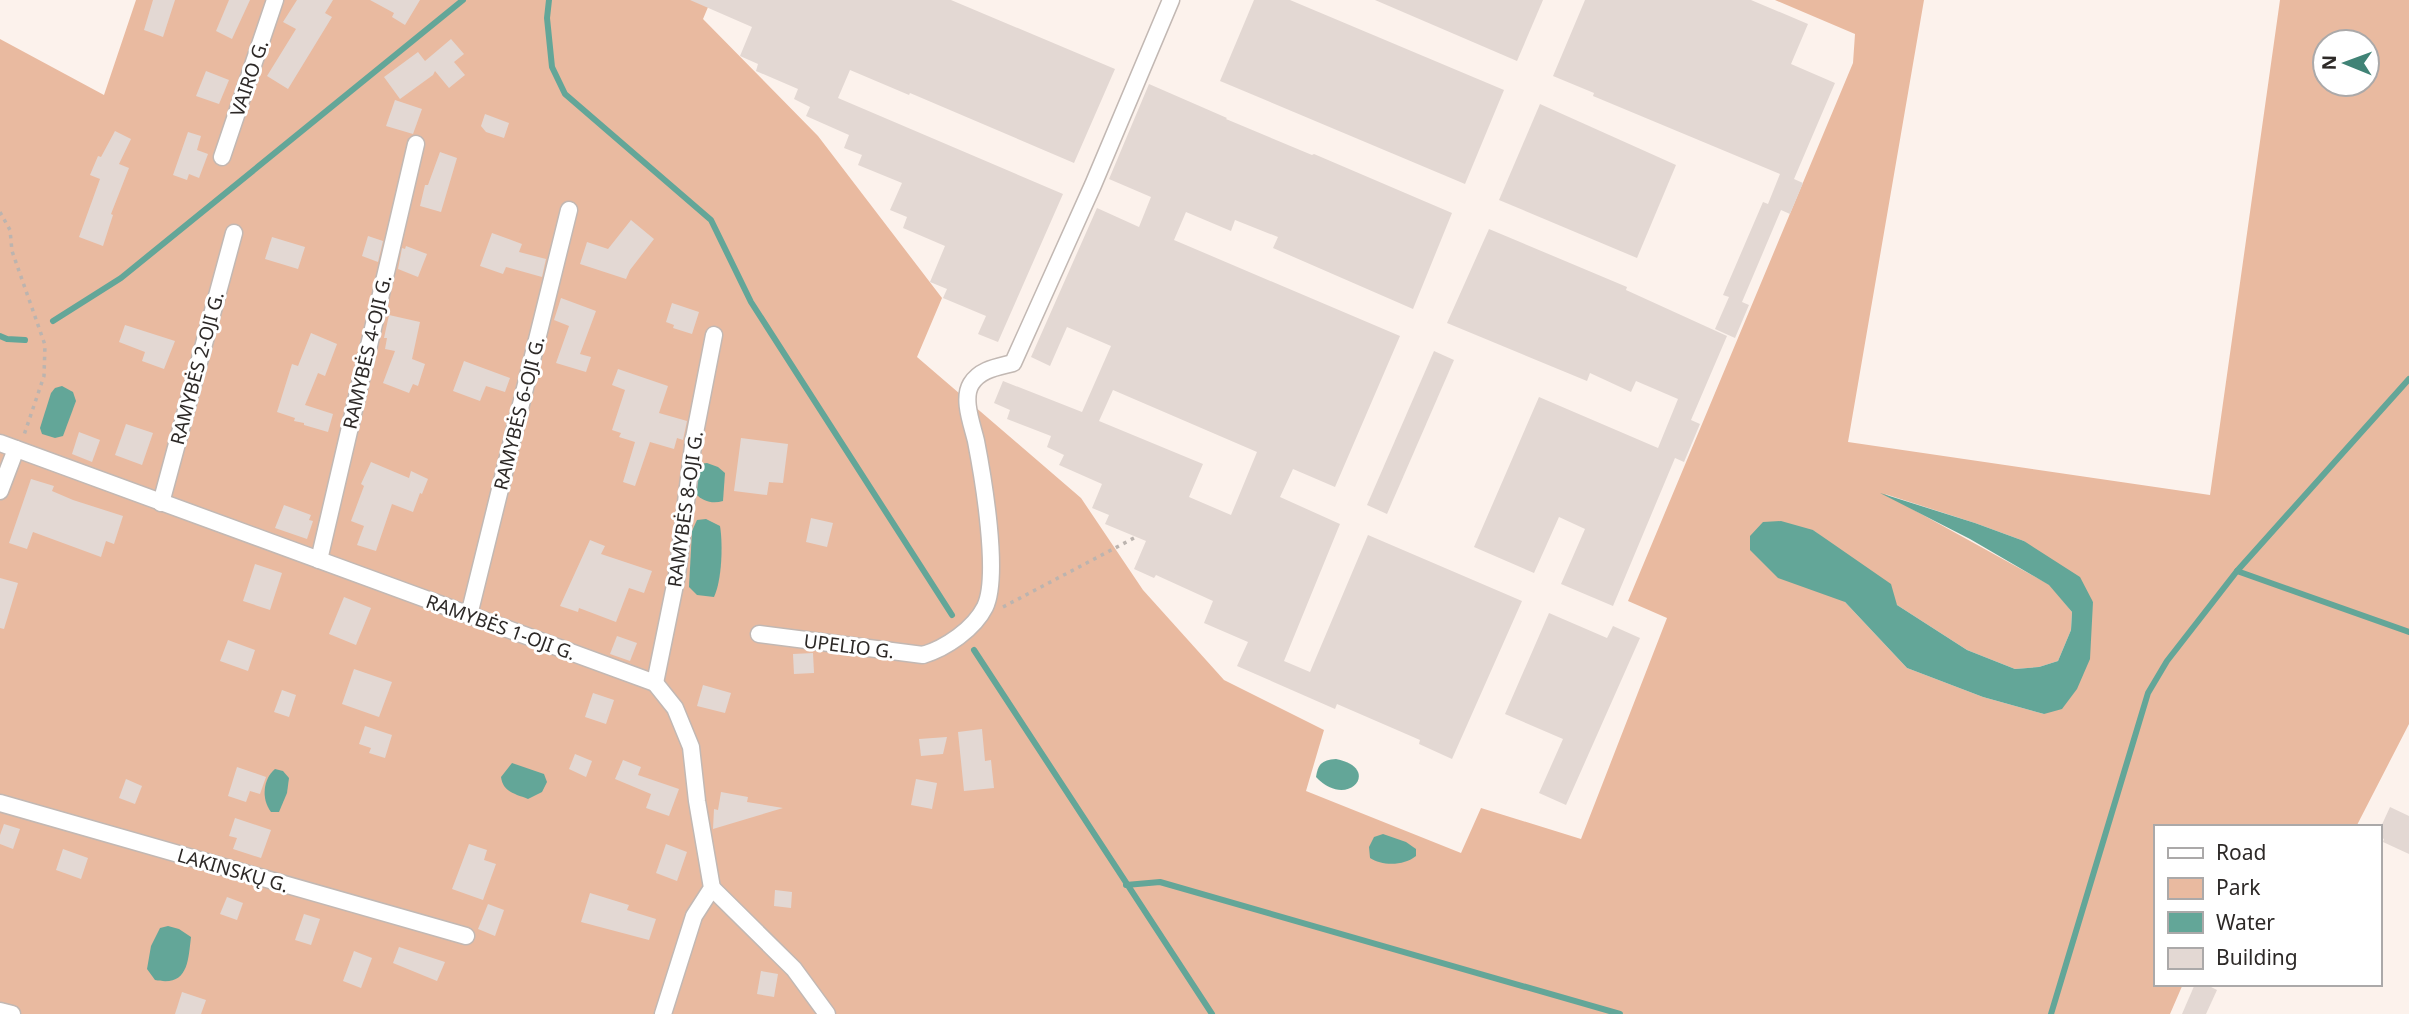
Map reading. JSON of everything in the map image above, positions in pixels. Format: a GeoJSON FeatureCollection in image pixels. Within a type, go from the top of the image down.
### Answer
{"type":"FeatureCollection","features":[{"type":"Feature","properties":{"kind":"street","name":"VAIRO G."},"geometry":{"type":"LineString","coordinates":[[222,157],[275,0]]}},
{"type":"Feature","properties":{"kind":"street"},"geometry":{"type":"LineString","coordinates":[[987,605],[991,584],[989,540],[978,451],[967,394],[981,372],[1013,363],[1093,185],[1171,0]]}},
{"type":"Feature","properties":{"kind":"street","name":"RAMYBĖS 4-OJI G."},"geometry":{"type":"LineString","coordinates":[[319,560],[416,144]]}},
{"type":"Feature","properties":{"kind":"street","name":"RAMYBĖS 6-OJI G."},"geometry":{"type":"LineString","coordinates":[[469,615],[569,210]]}},
{"type":"Feature","properties":{"kind":"street","name":"RAMYBĖS 2-OJI G."},"geometry":{"type":"LineString","coordinates":[[161,503],[234,233]]}},
{"type":"Feature","properties":{"kind":"street","name":"RAMYBĖS 8-OJI G."},"geometry":{"type":"LineString","coordinates":[[655,684],[677,575],[694,438],[715,335]]}},
{"type":"Feature","properties":{"kind":"street","name":"RAMYBĖS 1-OJI G."},"geometry":{"type":"LineString","coordinates":[[0,443],[655,684]]}},
{"type":"Feature","properties":{"kind":"street"},"geometry":{"type":"LineString","coordinates":[[0,491],[17,450]]}},
{"type":"Feature","properties":{"kind":"street","name":"UPELIO G."},"geometry":{"type":"LineString","coordinates":[[759,634],[923,655],[938,651],[977,621],[987,605]]}},
{"type":"Feature","properties":{"kind":"street"},"geometry":{"type":"LineString","coordinates":[[655,684],[675,708],[691,747],[697,802],[712,888],[794,969],[827,1014]]}},
{"type":"Feature","properties":{"kind":"street","name":"LAKINSKŲ G."},"geometry":{"type":"LineString","coordinates":[[0,803],[466,936]]}},
{"type":"Feature","properties":{"kind":"street"},"geometry":{"type":"LineString","coordinates":[[663,1014],[694,915],[712,888]]}},
{"type":"Feature","properties":{"kind":"street"},"geometry":{"type":"LineString","coordinates":[[0,1011],[12,1014]]}},
{"type":"Feature","properties":{"kind":"path"},"geometry":{"type":"LineString","coordinates":[[0,212],[10,230],[12,251],[45,345],[44,376],[17,450]]}},
{"type":"Feature","properties":{"kind":"path"},"geometry":{"type":"LineString","coordinates":[[987,605],[1002,607],[1134,538]]}},
{"type":"Feature","properties":{"kind":"green space"},"geometry":{"type":"Polygon","coordinates":[[[136,0],[711,0],[703,19],[818,136],[942,298],[917,357],[1081,498],[1143,590],[1224,680],[1324,730],[1306,791],[1461,853],[1481,808],[1581,839],[1667,618],[1628,601],[1853,63],[1855,34],[1775,0],[1924,0],[1848,442],[2210,495],[2280,0],[2409,0],[2409,724],[2357,825],[2154,825],[2154,986],[2182,986],[2170,1014],[0,1014],[0,39],[104,95],[136,0]],[[1885,494],[2050,585],[2072,612],[2071,630],[2058,661],[2039,667],[2015,669],[1967,650],[1897,605],[1839,550],[1813,530],[1845,602],[1907,668],[1983,697],[2044,714],[2093,602],[2024,541],[1885,494]]]}},
{"type":"Feature","properties":{"kind":"water"},"geometry":{"type":"Polygon","coordinates":[[[62,386],[73,392],[76,401],[63,436],[55,438],[42,434],[40,428],[51,393],[62,386]]]}},
{"type":"Feature","properties":{"kind":"water"},"geometry":{"type":"Polygon","coordinates":[[[707,463],[725,473],[723,501],[708,502],[695,493],[699,464],[707,463]]]}},
{"type":"Feature","properties":{"kind":"water"},"geometry":{"type":"Polygon","coordinates":[[[1880,493],[2024,541],[2080,577],[2093,602],[2090,659],[2077,689],[2062,709],[2044,714],[1983,697],[1907,668],[1845,602],[1778,578],[1750,550],[1750,536],[1763,522],[1781,521],[1813,530],[1891,584],[1897,605],[1967,650],[2015,669],[2039,667],[2058,661],[2071,630],[2072,612],[2049,585],[1970,539],[1880,493]]]}},
{"type":"Feature","properties":{"kind":"water"},"geometry":{"type":"Polygon","coordinates":[[[706,519],[720,526],[721,534],[720,572],[714,597],[697,595],[689,587],[692,531],[697,520],[706,519]]]}},
{"type":"Feature","properties":{"kind":"water"},"geometry":{"type":"Polygon","coordinates":[[[1336,759],[1357,770],[1359,778],[1349,789],[1339,790],[1328,786],[1316,777],[1322,764],[1336,759]]]}},
{"type":"Feature","properties":{"kind":"water"},"geometry":{"type":"Polygon","coordinates":[[[512,763],[544,774],[547,782],[542,792],[528,799],[507,789],[501,777],[512,763]]]}},
{"type":"Feature","properties":{"kind":"water"},"geometry":{"type":"Polygon","coordinates":[[[275,769],[283,771],[289,778],[287,793],[279,812],[271,812],[265,789],[268,778],[275,769]]]}},
{"type":"Feature","properties":{"kind":"water"},"geometry":{"type":"Polygon","coordinates":[[[1383,834],[1406,842],[1416,849],[1416,856],[1393,864],[1370,858],[1369,847],[1374,837],[1383,834]]]}},
{"type":"Feature","properties":{"kind":"water"},"geometry":{"type":"Polygon","coordinates":[[[168,926],[191,937],[187,963],[180,976],[174,980],[155,980],[147,969],[151,946],[160,928],[168,926]]]}},
{"type":"Feature","properties":{"kind":"building"},"geometry":{"type":"Polygon","coordinates":[[[153,0],[175,0],[163,37],[144,30],[153,0]]]}},
{"type":"Feature","properties":{"kind":"building"},"geometry":{"type":"Polygon","coordinates":[[[229,0],[250,0],[232,39],[216,31],[229,0]]]}},
{"type":"Feature","properties":{"kind":"building"},"geometry":{"type":"Polygon","coordinates":[[[297,0],[333,0],[325,13],[332,17],[288,89],[267,76],[296,29],[283,22],[297,0]]]}},
{"type":"Feature","properties":{"kind":"building"},"geometry":{"type":"Polygon","coordinates":[[[370,0],[420,0],[405,25],[392,17],[394,13],[370,0]]]}},
{"type":"Feature","properties":{"kind":"building"},"geometry":{"type":"Polygon","coordinates":[[[690,0],[951,0],[1115,69],[1074,163],[850,70],[838,98],[1063,194],[998,342],[978,334],[986,316],[943,298],[947,289],[930,282],[945,246],[903,228],[907,217],[890,210],[902,183],[858,165],[862,155],[844,148],[849,135],[806,116],[810,107],[794,99],[798,89],[756,71],[758,64],[740,56],[752,27],[690,0]]]}},
{"type":"Feature","properties":{"kind":"building"},"geometry":{"type":"Polygon","coordinates":[[[1254,0],[1290,0],[1504,90],[1465,184],[1220,81],[1254,0]]]}},
{"type":"Feature","properties":{"kind":"building"},"geometry":{"type":"Polygon","coordinates":[[[1375,0],[1543,0],[1517,61],[1375,0]]]}},
{"type":"Feature","properties":{"kind":"building"},"geometry":{"type":"Polygon","coordinates":[[[1585,0],[1751,0],[1808,24],[1791,64],[1835,83],[1794,179],[1803,183],[1790,214],[1781,210],[1742,302],[1749,305],[1735,338],[1715,329],[1729,297],[1723,295],[1763,202],[1768,204],[1780,174],[1593,96],[1594,93],[1553,76],[1585,0]]]}},
{"type":"Feature","properties":{"kind":"building"},"geometry":{"type":"Polygon","coordinates":[[[451,39],[464,54],[454,62],[465,75],[449,88],[435,71],[400,99],[384,77],[418,52],[425,61],[451,39]]]}},
{"type":"Feature","properties":{"kind":"building"},"geometry":{"type":"Polygon","coordinates":[[[206,71],[229,80],[219,104],[196,96],[206,71]]]}},
{"type":"Feature","properties":{"kind":"building"},"geometry":{"type":"Polygon","coordinates":[[[1149,84],[1452,213],[1413,309],[1273,248],[1278,237],[1235,220],[1231,231],[1186,212],[1174,240],[1400,336],[1335,487],[1293,469],[1280,497],[1340,524],[1284,661],[1310,672],[1368,535],[1522,601],[1452,759],[1419,744],[1420,740],[1337,704],[1335,709],[1237,666],[1248,642],[1204,623],[1213,601],[1156,575],[1154,578],[1134,569],[1146,541],[1105,524],[1109,515],[1092,508],[1102,484],[1059,465],[1064,455],[1047,447],[1051,436],[1007,419],[1010,410],[994,403],[1003,381],[1082,412],[1111,346],[1067,327],[1050,366],[1031,357],[1097,208],[1139,227],[1151,197],[1109,179],[1149,84]],[[1113,390],[1099,421],[1203,464],[1189,497],[1231,515],[1257,452],[1113,390]]]}},
{"type":"Feature","properties":{"kind":"building"},"geometry":{"type":"Polygon","coordinates":[[[395,100],[422,109],[413,134],[386,126],[395,100]]]}},
{"type":"Feature","properties":{"kind":"building"},"geometry":{"type":"Polygon","coordinates":[[[1540,104],[1676,165],[1637,258],[1499,200],[1540,104]]]}},
{"type":"Feature","properties":{"kind":"building"},"geometry":{"type":"Polygon","coordinates":[[[485,114],[509,123],[504,138],[486,132],[481,126],[485,114]]]}},
{"type":"Feature","properties":{"kind":"building"},"geometry":{"type":"Polygon","coordinates":[[[115,131],[131,139],[119,164],[129,168],[111,214],[113,215],[103,246],[79,237],[100,179],[90,175],[98,156],[101,157],[115,131]]]}},
{"type":"Feature","properties":{"kind":"building"},"geometry":{"type":"Polygon","coordinates":[[[188,132],[201,136],[197,150],[208,154],[199,178],[189,174],[187,180],[173,175],[188,132]]]}},
{"type":"Feature","properties":{"kind":"building"},"geometry":{"type":"Polygon","coordinates":[[[440,152],[457,158],[441,212],[420,206],[425,185],[428,185],[440,152]]]}},
{"type":"Feature","properties":{"kind":"building"},"geometry":{"type":"Polygon","coordinates":[[[631,220],[654,239],[626,279],[580,264],[587,242],[608,249],[631,220]]]}},
{"type":"Feature","properties":{"kind":"building"},"geometry":{"type":"Polygon","coordinates":[[[1489,229],[1627,287],[1626,290],[1727,336],[1691,420],[1700,424],[1684,462],[1675,458],[1613,606],[1561,584],[1585,529],[1559,517],[1534,573],[1474,547],[1539,397],[1658,448],[1678,399],[1636,381],[1631,392],[1590,373],[1587,381],[1447,323],[1489,229]]]}},
{"type":"Feature","properties":{"kind":"building"},"geometry":{"type":"Polygon","coordinates":[[[492,233],[522,244],[519,252],[546,259],[542,277],[506,267],[503,274],[480,266],[492,233]]]}},
{"type":"Feature","properties":{"kind":"building"},"geometry":{"type":"Polygon","coordinates":[[[368,236],[383,241],[378,262],[362,256],[368,236]]]}},
{"type":"Feature","properties":{"kind":"building"},"geometry":{"type":"Polygon","coordinates":[[[272,237],[305,247],[298,269],[265,259],[272,237]]]}},
{"type":"Feature","properties":{"kind":"building"},"geometry":{"type":"Polygon","coordinates":[[[406,246],[427,254],[418,277],[398,269],[402,248],[405,249],[406,246]]]}},
{"type":"Feature","properties":{"kind":"building"},"geometry":{"type":"Polygon","coordinates":[[[561,298],[596,311],[580,354],[591,357],[586,372],[556,363],[569,326],[554,320],[561,298]]]}},
{"type":"Feature","properties":{"kind":"building"},"geometry":{"type":"Polygon","coordinates":[[[672,303],[699,312],[692,334],[673,328],[674,325],[666,322],[672,303]]]}},
{"type":"Feature","properties":{"kind":"building"},"geometry":{"type":"Polygon","coordinates":[[[389,315],[420,322],[412,359],[425,364],[418,386],[413,384],[409,393],[383,383],[395,351],[385,349],[387,338],[384,338],[389,315]]]}},
{"type":"Feature","properties":{"kind":"building"},"geometry":{"type":"Polygon","coordinates":[[[125,325],[175,341],[164,369],[142,361],[145,352],[119,342],[125,325]]]}},
{"type":"Feature","properties":{"kind":"building"},"geometry":{"type":"Polygon","coordinates":[[[311,333],[337,344],[325,376],[318,373],[305,405],[333,414],[328,432],[304,425],[294,421],[295,418],[277,412],[292,364],[298,366],[311,333]]]}},
{"type":"Feature","properties":{"kind":"building"},"geometry":{"type":"Polygon","coordinates":[[[1434,351],[1454,360],[1387,514],[1367,505],[1434,351]]]}},
{"type":"Feature","properties":{"kind":"building"},"geometry":{"type":"Polygon","coordinates":[[[464,361],[510,378],[505,392],[486,386],[480,401],[453,391],[464,361]]]}},
{"type":"Feature","properties":{"kind":"building"},"geometry":{"type":"Polygon","coordinates":[[[618,369],[668,386],[659,413],[687,421],[683,440],[677,438],[674,449],[650,442],[635,486],[623,482],[635,442],[619,437],[621,433],[612,430],[625,390],[612,385],[618,369]]]}},
{"type":"Feature","properties":{"kind":"building"},"geometry":{"type":"Polygon","coordinates":[[[126,424],[153,433],[142,465],[115,455],[126,424]]]}},
{"type":"Feature","properties":{"kind":"building"},"geometry":{"type":"Polygon","coordinates":[[[79,432],[100,440],[92,462],[72,454],[79,432]]]}},
{"type":"Feature","properties":{"kind":"building"},"geometry":{"type":"Polygon","coordinates":[[[741,438],[788,444],[783,483],[769,482],[767,495],[734,491],[741,438]]]}},
{"type":"Feature","properties":{"kind":"building"},"geometry":{"type":"Polygon","coordinates":[[[371,462],[409,478],[411,471],[428,479],[413,512],[392,504],[376,551],[357,545],[364,526],[351,521],[364,486],[361,484],[371,462]]]}},
{"type":"Feature","properties":{"kind":"building"},"geometry":{"type":"Polygon","coordinates":[[[31,479],[54,486],[52,491],[73,500],[123,516],[114,544],[106,541],[101,557],[33,532],[27,549],[9,543],[31,479]]]}},
{"type":"Feature","properties":{"kind":"building"},"geometry":{"type":"Polygon","coordinates":[[[284,505],[311,515],[309,520],[313,521],[307,539],[275,528],[284,505]]]}},
{"type":"Feature","properties":{"kind":"building"},"geometry":{"type":"Polygon","coordinates":[[[811,518],[833,523],[827,547],[806,542],[811,518]]]}},
{"type":"Feature","properties":{"kind":"building"},"geometry":{"type":"Polygon","coordinates":[[[590,540],[605,546],[601,554],[652,571],[644,593],[629,588],[616,622],[579,608],[578,612],[560,606],[590,540]]]}},
{"type":"Feature","properties":{"kind":"building"},"geometry":{"type":"Polygon","coordinates":[[[255,564],[282,573],[270,610],[243,601],[255,564]]]}},
{"type":"Feature","properties":{"kind":"building"},"geometry":{"type":"Polygon","coordinates":[[[0,578],[18,583],[4,629],[0,628],[0,578]]]}},
{"type":"Feature","properties":{"kind":"building"},"geometry":{"type":"Polygon","coordinates":[[[344,597],[371,608],[356,645],[329,634],[344,597]]]}},
{"type":"Feature","properties":{"kind":"building"},"geometry":{"type":"Polygon","coordinates":[[[1549,613],[1607,638],[1613,626],[1640,638],[1566,805],[1539,793],[1563,739],[1505,714],[1549,613]]]}},
{"type":"Feature","properties":{"kind":"building"},"geometry":{"type":"Polygon","coordinates":[[[617,636],[637,643],[630,661],[610,654],[617,636]]]}},
{"type":"Feature","properties":{"kind":"building"},"geometry":{"type":"Polygon","coordinates":[[[228,640],[255,650],[248,671],[220,661],[228,640]]]}},
{"type":"Feature","properties":{"kind":"building"},"geometry":{"type":"Polygon","coordinates":[[[813,653],[814,673],[794,674],[793,654],[813,653]]]}},
{"type":"Feature","properties":{"kind":"building"},"geometry":{"type":"Polygon","coordinates":[[[354,669],[392,682],[379,717],[342,704],[354,669]]]}},
{"type":"Feature","properties":{"kind":"building"},"geometry":{"type":"Polygon","coordinates":[[[703,685],[731,693],[725,713],[697,706],[703,685]]]}},
{"type":"Feature","properties":{"kind":"building"},"geometry":{"type":"Polygon","coordinates":[[[282,690],[296,695],[289,717],[274,712],[282,690]]]}},
{"type":"Feature","properties":{"kind":"building"},"geometry":{"type":"Polygon","coordinates":[[[593,693],[614,700],[606,724],[585,717],[593,693]]]}},
{"type":"Feature","properties":{"kind":"building"},"geometry":{"type":"Polygon","coordinates":[[[365,726],[392,735],[385,758],[369,753],[371,748],[359,744],[365,726]]]}},
{"type":"Feature","properties":{"kind":"building"},"geometry":{"type":"Polygon","coordinates":[[[982,729],[985,761],[991,760],[994,788],[964,791],[958,732],[982,729]]]}},
{"type":"Feature","properties":{"kind":"building"},"geometry":{"type":"Polygon","coordinates":[[[947,737],[943,754],[921,756],[919,739],[947,737]]]}},
{"type":"Feature","properties":{"kind":"building"},"geometry":{"type":"Polygon","coordinates":[[[575,754],[592,761],[586,777],[569,769],[575,754]]]}},
{"type":"Feature","properties":{"kind":"building"},"geometry":{"type":"Polygon","coordinates":[[[623,760],[641,767],[638,775],[679,789],[669,816],[646,808],[651,794],[615,779],[623,760]]]}},
{"type":"Feature","properties":{"kind":"building"},"geometry":{"type":"Polygon","coordinates":[[[237,767],[266,777],[260,794],[250,791],[246,802],[228,796],[237,767]]]}},
{"type":"Feature","properties":{"kind":"building"},"geometry":{"type":"Polygon","coordinates":[[[126,779],[142,786],[135,804],[119,798],[126,779]]]}},
{"type":"Feature","properties":{"kind":"building"},"geometry":{"type":"Polygon","coordinates":[[[916,779],[937,783],[932,809],[911,805],[916,779]]]}},
{"type":"Feature","properties":{"kind":"building"},"geometry":{"type":"Polygon","coordinates":[[[721,792],[748,797],[747,802],[783,808],[713,829],[714,809],[718,810],[721,792]]]}},
{"type":"Feature","properties":{"kind":"building"},"geometry":{"type":"Polygon","coordinates":[[[2390,807],[2409,816],[2409,854],[2383,842],[2381,827],[2390,807]]]}},
{"type":"Feature","properties":{"kind":"building"},"geometry":{"type":"Polygon","coordinates":[[[235,818],[271,830],[261,858],[233,849],[237,838],[229,836],[235,818]]]}},
{"type":"Feature","properties":{"kind":"building"},"geometry":{"type":"Polygon","coordinates":[[[4,824],[20,829],[13,849],[0,844],[4,824]]]}},
{"type":"Feature","properties":{"kind":"building"},"geometry":{"type":"Polygon","coordinates":[[[469,844],[487,850],[484,860],[496,864],[483,900],[452,889],[469,844]]]}},
{"type":"Feature","properties":{"kind":"building"},"geometry":{"type":"Polygon","coordinates":[[[666,844],[687,852],[677,881],[656,873],[666,844]]]}},
{"type":"Feature","properties":{"kind":"building"},"geometry":{"type":"Polygon","coordinates":[[[63,849],[88,858],[81,879],[56,870],[63,849]]]}},
{"type":"Feature","properties":{"kind":"building"},"geometry":{"type":"Polygon","coordinates":[[[775,890],[792,892],[791,908],[774,906],[775,890]]]}},
{"type":"Feature","properties":{"kind":"building"},"geometry":{"type":"Polygon","coordinates":[[[590,893],[629,905],[627,910],[656,919],[649,940],[581,922],[590,893]]]}},
{"type":"Feature","properties":{"kind":"building"},"geometry":{"type":"Polygon","coordinates":[[[227,897],[243,903],[237,920],[220,914],[227,897]]]}},
{"type":"Feature","properties":{"kind":"building"},"geometry":{"type":"Polygon","coordinates":[[[488,904],[504,910],[495,936],[478,929],[488,904]]]}},
{"type":"Feature","properties":{"kind":"building"},"geometry":{"type":"Polygon","coordinates":[[[304,914],[320,919],[311,945],[295,940],[304,914]]]}},
{"type":"Feature","properties":{"kind":"building"},"geometry":{"type":"Polygon","coordinates":[[[399,947],[445,962],[437,981],[393,963],[399,947]]]}},
{"type":"Feature","properties":{"kind":"building"},"geometry":{"type":"Polygon","coordinates":[[[354,951],[372,958],[361,988],[343,981],[354,951]]]}},
{"type":"Feature","properties":{"kind":"building"},"geometry":{"type":"Polygon","coordinates":[[[761,971],[778,974],[774,997],[757,994],[761,971]]]}},
{"type":"Feature","properties":{"kind":"building"},"geometry":{"type":"Polygon","coordinates":[[[2194,986],[2209,986],[2217,990],[2206,1014],[2182,1014],[2194,986]]]}},
{"type":"Feature","properties":{"kind":"building"},"geometry":{"type":"Polygon","coordinates":[[[182,992],[206,1000],[201,1014],[175,1014],[182,992]]]}},
{"type":"Feature","properties":{"kind":"waterway"},"geometry":{"type":"LineString","coordinates":[[53,321],[121,278],[463,0]]}},
{"type":"Feature","properties":{"kind":"waterway"},"geometry":{"type":"LineString","coordinates":[[549,0],[547,18],[552,67],[565,94],[711,220],[751,302],[952,615]]}},
{"type":"Feature","properties":{"kind":"waterway"},"geometry":{"type":"LineString","coordinates":[[0,336],[25,340]]}},
{"type":"Feature","properties":{"kind":"waterway"},"geometry":{"type":"LineString","coordinates":[[2051,1014],[2148,693],[2167,661],[2237,571],[2409,379]]}},
{"type":"Feature","properties":{"kind":"waterway"},"geometry":{"type":"LineString","coordinates":[[2237,571],[2409,632]]}},
{"type":"Feature","properties":{"kind":"waterway"},"geometry":{"type":"LineString","coordinates":[[974,650],[1212,1014]]}},
{"type":"Feature","properties":{"kind":"waterway"},"geometry":{"type":"LineString","coordinates":[[1126,885],[1160,882],[1620,1014]]}}]}
